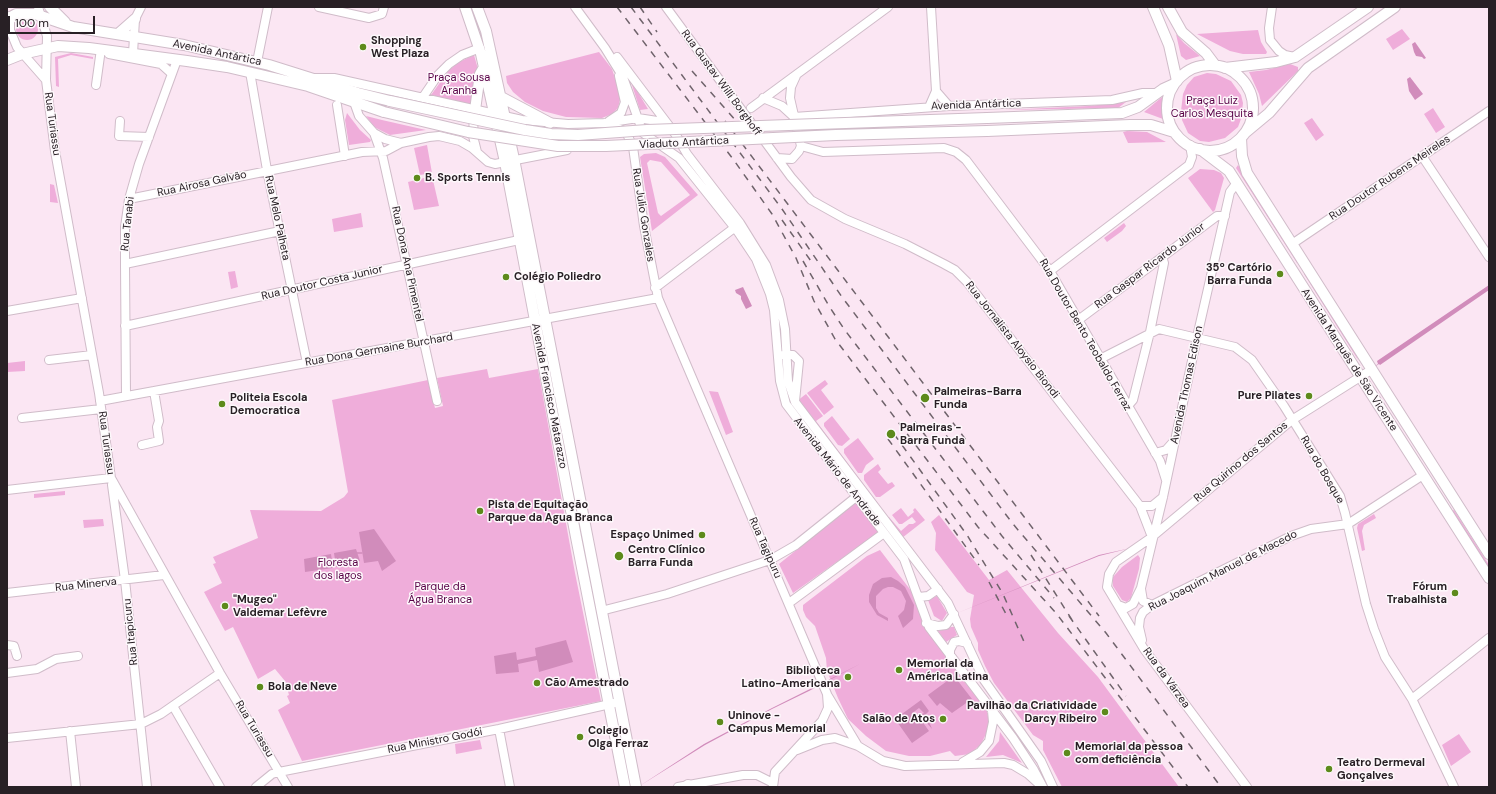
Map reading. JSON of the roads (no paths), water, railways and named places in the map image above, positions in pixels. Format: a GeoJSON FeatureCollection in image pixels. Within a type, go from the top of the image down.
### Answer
{"type":"FeatureCollection","features":[{"type":"Feature","properties":{"kind":"main road"},"geometry":{"type":"LineString","coordinates":[[50,7],[70,26]]}},
{"type":"Feature","properties":{"kind":"main road","name":"Avenida Francisco Matarazzo"},"geometry":{"type":"LineString","coordinates":[[465,7],[480,48],[494,114],[510,160],[625,787]]}},
{"type":"Feature","properties":{"kind":"main road","name":"Avenida Francisco Matarazzo"},"geometry":{"type":"LineString","coordinates":[[477,7],[486,31],[505,116],[519,240],[540,320],[636,787]]}},
{"type":"Feature","properties":{"kind":"main road"},"geometry":{"type":"LineString","coordinates":[[1153,7],[1169,45],[1176,82]]}},
{"type":"Feature","properties":{"kind":"main road"},"geometry":{"type":"LineString","coordinates":[[1168,7],[1182,32],[1206,53],[1215,65]]}},
{"type":"Feature","properties":{"kind":"main road"},"geometry":{"type":"LineString","coordinates":[[1225,68],[1276,62],[1295,57],[1368,7]]}},
{"type":"Feature","properties":{"kind":"main road"},"geometry":{"type":"LineString","coordinates":[[1242,136],[1252,117],[1251,97],[1248,88],[1239,77],[1225,68],[1215,65],[1197,67],[1185,73],[1176,82],[1168,99],[1167,107],[1169,120],[1174,132],[1190,146],[1200,150],[1209,151],[1222,149],[1242,136],[1269,113],[1308,68],[1395,7]]}},
{"type":"Feature","properties":{"kind":"main road","name":"Avenida Antártica"},"geometry":{"type":"LineString","coordinates":[[10,14],[40,11],[70,26],[184,45],[257,62],[315,78],[358,93],[390,100]]}},
{"type":"Feature","properties":{"kind":"main road"},"geometry":{"type":"LineString","coordinates":[[118,34],[135,19]]}},
{"type":"Feature","properties":{"kind":"main road","name":"Avenida Antártica"},"geometry":{"type":"LineString","coordinates":[[7,60],[22,54],[58,46],[101,49],[250,72],[308,86],[384,112]]}},
{"type":"Feature","properties":{"kind":"main road"},"geometry":{"type":"LineString","coordinates":[[475,110],[480,74],[484,67]]}},
{"type":"Feature","properties":{"kind":"main road","name":"Avenida Antártica"},"geometry":{"type":"LineString","coordinates":[[987,118],[1122,114],[1138,107],[1157,93],[1176,82]]}},
{"type":"Feature","properties":{"kind":"main road"},"geometry":{"type":"LineString","coordinates":[[501,97],[550,123]]}},
{"type":"Feature","properties":{"kind":"main road","name":"Viaduto Antártica"},"geometry":{"type":"LineString","coordinates":[[390,100],[525,130],[551,134],[578,135],[647,130],[987,118]]}},
{"type":"Feature","properties":{"kind":"main road","name":"Viaduto Antártica"},"geometry":{"type":"LineString","coordinates":[[384,112],[468,132],[527,142],[564,146],[606,146],[836,135],[1136,125],[1151,126],[1174,132]]}},
{"type":"Feature","properties":{"kind":"main road","name":"Avenida Marquês de São Vicente"},"geometry":{"type":"LineString","coordinates":[[1242,136],[1242,156],[1247,172],[1489,554]]}},
{"type":"Feature","properties":{"kind":"main road","name":"Avenida Marquês de São Vicente"},"geometry":{"type":"LineString","coordinates":[[1200,150],[1229,171],[1489,578]]}},
{"type":"Feature","properties":{"kind":"street"},"geometry":{"type":"LineString","coordinates":[[133,54],[135,19],[141,7]]}},
{"type":"Feature","properties":{"kind":"street"},"geometry":{"type":"LineString","coordinates":[[257,62],[268,7]]}},
{"type":"Feature","properties":{"kind":"street"},"geometry":{"type":"LineString","coordinates":[[319,7],[370,18],[382,14],[384,7]]}},
{"type":"Feature","properties":{"kind":"street","name":"Avenida Mário de Andrade"},"geometry":{"type":"LineString","coordinates":[[575,7],[605,48],[628,85],[639,126],[643,133],[679,158],[757,248],[776,288],[785,329],[787,355],[796,356],[799,361],[795,402],[868,500],[938,589],[954,614],[990,690],[1041,761],[1053,787]]}},
{"type":"Feature","properties":{"kind":"street","name":"Rua Gustav Willi Borghoff"},"geometry":{"type":"LineString","coordinates":[[666,7],[777,158]]}},
{"type":"Feature","properties":{"kind":"street"},"geometry":{"type":"LineString","coordinates":[[751,108],[888,7]]}},
{"type":"Feature","properties":{"kind":"street"},"geometry":{"type":"LineString","coordinates":[[929,107],[936,91],[930,7]]}},
{"type":"Feature","properties":{"kind":"street"},"geometry":{"type":"LineString","coordinates":[[1272,7],[1269,28],[1270,40],[1279,51],[1285,55],[1295,57]]}},
{"type":"Feature","properties":{"kind":"street","name":"Rua Turiassu"},"geometry":{"type":"LineString","coordinates":[[40,11],[47,36],[46,80],[55,151],[101,405],[110,478],[220,673],[288,787]]}},
{"type":"Feature","properties":{"kind":"street","name":"Rua Turiassu"},"geometry":{"type":"LineString","coordinates":[[10,14],[10,30],[22,54],[46,80]]}},
{"type":"Feature","properties":{"kind":"street"},"geometry":{"type":"LineString","coordinates":[[423,98],[438,75],[449,64],[462,55],[480,48]]}},
{"type":"Feature","properties":{"kind":"street","name":"Avenida Mário de Andrade"},"geometry":{"type":"LineString","coordinates":[[605,48],[616,57],[676,135],[687,154],[737,225],[756,259],[770,294],[774,310],[780,381],[786,404],[905,561],[919,597],[926,623],[1025,755],[1042,787]]}},
{"type":"Feature","properties":{"kind":"street"},"geometry":{"type":"LineString","coordinates":[[96,85],[101,49]]}},
{"type":"Feature","properties":{"kind":"street","name":"Avenida Antártica"},"geometry":{"type":"LineString","coordinates":[[101,49],[115,56],[161,64],[171,73]]}},
{"type":"Feature","properties":{"kind":"street","name":"Rua Tanabi"},"geometry":{"type":"LineString","coordinates":[[126,396],[124,264],[129,199],[171,73],[177,60]]}},
{"type":"Feature","properties":{"kind":"street"},"geometry":{"type":"LineString","coordinates":[[605,123],[614,119],[621,113],[624,102],[617,67]]}},
{"type":"Feature","properties":{"kind":"street","name":"Rua Melo Palheta"},"geometry":{"type":"LineString","coordinates":[[250,72],[267,170],[307,363]]}},
{"type":"Feature","properties":{"kind":"street"},"geometry":{"type":"LineString","coordinates":[[777,158],[792,159],[799,152],[801,146],[790,93],[798,73]]}},
{"type":"Feature","properties":{"kind":"street"},"geometry":{"type":"LineString","coordinates":[[315,78],[334,78],[494,114],[550,123],[605,123],[638,118],[657,121],[671,134],[687,154]]}},
{"type":"Feature","properties":{"kind":"street"},"geometry":{"type":"LineString","coordinates":[[936,91],[950,106]]}},
{"type":"Feature","properties":{"kind":"street","name":"Avenida Antártica"},"geometry":{"type":"LineString","coordinates":[[794,117],[929,107],[1112,100],[1143,93],[1157,93]]}},
{"type":"Feature","properties":{"kind":"street"},"geometry":{"type":"LineString","coordinates":[[763,98],[782,106],[794,117]]}},
{"type":"Feature","properties":{"kind":"street"},"geometry":{"type":"LineString","coordinates":[[734,100],[751,108],[759,134]]}},
{"type":"Feature","properties":{"kind":"street"},"geometry":{"type":"LineString","coordinates":[[354,102],[359,116],[374,133],[385,139],[401,144]]}},
{"type":"Feature","properties":{"kind":"street"},"geometry":{"type":"LineString","coordinates":[[337,105],[345,156]]}},
{"type":"Feature","properties":{"kind":"street"},"geometry":{"type":"LineString","coordinates":[[439,136],[456,130],[462,123],[462,114],[456,105]]}},
{"type":"Feature","properties":{"kind":"street"},"geometry":{"type":"LineString","coordinates":[[475,110],[473,143],[478,155]]}},
{"type":"Feature","properties":{"kind":"street","name":"Rua Doutor Rubens Meireles"},"geometry":{"type":"LineString","coordinates":[[1292,244],[1489,111]]}},
{"type":"Feature","properties":{"kind":"street"},"geometry":{"type":"LineString","coordinates":[[120,121],[119,136],[149,137]]}},
{"type":"Feature","properties":{"kind":"street","name":"Rua Julio Gonzales"},"geometry":{"type":"LineString","coordinates":[[605,123],[622,130],[627,134],[633,147],[655,288],[658,298]]}},
{"type":"Feature","properties":{"kind":"street","name":"Rua Dona Ana Pimentel"},"geometry":{"type":"LineString","coordinates":[[374,133],[381,151],[397,214],[437,401]]}},
{"type":"Feature","properties":{"kind":"street"},"geometry":{"type":"LineString","coordinates":[[439,136],[460,141],[472,148],[478,155],[488,162],[495,164],[559,150],[664,147]]}},
{"type":"Feature","properties":{"kind":"street","name":"Rua Airosa Galvão"},"geometry":{"type":"LineString","coordinates":[[129,199],[267,170],[372,151],[386,151],[401,144],[439,136]]}},
{"type":"Feature","properties":{"kind":"street","name":"Rua Doutor Bento Teobaldo Ferraz"},"geometry":{"type":"LineString","coordinates":[[801,146],[823,152],[944,148],[956,152],[966,160],[1050,271],[1077,321],[1162,465],[1166,480]]}},
{"type":"Feature","properties":{"kind":"street"},"geometry":{"type":"LineString","coordinates":[[1050,271],[1189,165],[1192,157],[1190,146]]}},
{"type":"Feature","properties":{"kind":"street"},"geometry":{"type":"LineString","coordinates":[[1422,156],[1489,258]]}},
{"type":"Feature","properties":{"kind":"street","name":"Rua Jornalista Aloysio Biondi"},"geometry":{"type":"LineString","coordinates":[[777,158],[799,187],[811,200],[823,208],[944,264],[954,270],[967,282],[1140,506],[1152,537]]}},
{"type":"Feature","properties":{"kind":"street","name":"Avenida Thomas Edison"},"geometry":{"type":"LineString","coordinates":[[1118,605],[1126,608],[1133,604],[1141,588],[1152,537],[1163,497],[1230,192],[1236,184]]}},
{"type":"Feature","properties":{"kind":"street","name":"Rua Gaspar Ricardo Junior"},"geometry":{"type":"LineString","coordinates":[[1077,321],[1217,216],[1225,216]]}},
{"type":"Feature","properties":{"kind":"street"},"geometry":{"type":"LineString","coordinates":[[655,288],[737,225]]}},
{"type":"Feature","properties":{"kind":"street"},"geometry":{"type":"LineString","coordinates":[[124,264],[280,231]]}},
{"type":"Feature","properties":{"kind":"street","name":"Rua Doutor Costa Junior"},"geometry":{"type":"LineString","coordinates":[[125,326],[519,240]]}},
{"type":"Feature","properties":{"kind":"street"},"geometry":{"type":"LineString","coordinates":[[1127,407],[1133,400],[1150,332],[1164,263],[1162,257]]}},
{"type":"Feature","properties":{"kind":"street"},"geometry":{"type":"LineString","coordinates":[[7,311],[82,298]]}},
{"type":"Feature","properties":{"kind":"street","name":"Rua Dona Germaine Burchard"},"geometry":{"type":"LineString","coordinates":[[22,418],[101,405],[126,396],[658,298]]}},
{"type":"Feature","properties":{"kind":"street","name":"Rua Tagipuru"},"geometry":{"type":"LineString","coordinates":[[658,298],[724,456],[827,694],[828,708],[822,722],[775,772],[773,785]]}},
{"type":"Feature","properties":{"kind":"street","name":"Rua do Bosque"},"geometry":{"type":"LineString","coordinates":[[1100,359],[1150,332],[1159,329],[1231,345],[1245,353],[1260,371],[1340,496],[1348,524],[1366,604],[1374,629],[1385,657],[1412,699],[1454,787]]}},
{"type":"Feature","properties":{"kind":"street"},"geometry":{"type":"LineString","coordinates":[[49,360],[92,355]]}},
{"type":"Feature","properties":{"kind":"street"},"geometry":{"type":"LineString","coordinates":[[778,355],[787,355]]}},
{"type":"Feature","properties":{"kind":"street","name":"Rua Quirino dos Santos"},"geometry":{"type":"LineString","coordinates":[[1116,562],[1152,537],[1292,420],[1372,370]]}},
{"type":"Feature","properties":{"kind":"street"},"geometry":{"type":"LineString","coordinates":[[142,445],[159,441],[159,421],[154,391]]}},
{"type":"Feature","properties":{"kind":"street"},"geometry":{"type":"LineString","coordinates":[[1155,453],[1166,450],[1175,438]]}},
{"type":"Feature","properties":{"kind":"street","name":"Rua Joaquim Manuel de Macedo"},"geometry":{"type":"LineString","coordinates":[[1144,649],[1140,630],[1140,618],[1143,612],[1152,605],[1291,536],[1311,529],[1348,524],[1423,476]]}},
{"type":"Feature","properties":{"kind":"street"},"geometry":{"type":"LineString","coordinates":[[7,490],[110,478]]}},
{"type":"Feature","properties":{"kind":"street","name":"Rua Itapicuru"},"geometry":{"type":"LineString","coordinates":[[110,478],[125,580],[147,787]]}},
{"type":"Feature","properties":{"kind":"street"},"geometry":{"type":"LineString","coordinates":[[1140,506],[1152,506],[1163,497]]}},
{"type":"Feature","properties":{"kind":"street"},"geometry":{"type":"LineString","coordinates":[[601,611],[666,594],[770,560],[796,545],[856,498]]}},
{"type":"Feature","properties":{"kind":"street"},"geometry":{"type":"LineString","coordinates":[[117,523],[132,518]]}},
{"type":"Feature","properties":{"kind":"street"},"geometry":{"type":"LineString","coordinates":[[788,603],[884,533]]}},
{"type":"Feature","properties":{"kind":"street","name":"Rua da Várzea"},"geometry":{"type":"LineString","coordinates":[[1116,562],[1109,574],[1107,587],[1144,649],[1247,787]]}},
{"type":"Feature","properties":{"kind":"street","name":"Rua Minerva"},"geometry":{"type":"LineString","coordinates":[[7,593],[164,575]]}},
{"type":"Feature","properties":{"kind":"street"},"geometry":{"type":"LineString","coordinates":[[1141,588],[1143,601],[1152,605]]}},
{"type":"Feature","properties":{"kind":"street"},"geometry":{"type":"LineString","coordinates":[[919,597],[928,596],[938,589]]}},
{"type":"Feature","properties":{"kind":"street"},"geometry":{"type":"LineString","coordinates":[[926,623],[942,626],[949,622],[954,614]]}},
{"type":"Feature","properties":{"kind":"street"},"geometry":{"type":"LineString","coordinates":[[1412,699],[1489,638]]}},
{"type":"Feature","properties":{"kind":"street"},"geometry":{"type":"LineString","coordinates":[[950,657],[950,650],[954,642],[959,641],[968,643]]}},
{"type":"Feature","properties":{"kind":"street"},"geometry":{"type":"LineString","coordinates":[[7,645],[14,646],[17,656]]}},
{"type":"Feature","properties":{"kind":"street"},"geometry":{"type":"LineString","coordinates":[[7,673],[36,669],[56,659],[78,656]]}},
{"type":"Feature","properties":{"kind":"street"},"geometry":{"type":"LineString","coordinates":[[7,738],[141,724],[153,719],[220,673]]}},
{"type":"Feature","properties":{"kind":"street"},"geometry":{"type":"LineString","coordinates":[[827,694],[858,746]]}},
{"type":"Feature","properties":{"kind":"street","name":"Rua Ministro Godói"},"geometry":{"type":"LineString","coordinates":[[256,787],[272,774],[279,772],[499,729],[619,702]]}},
{"type":"Feature","properties":{"kind":"street"},"geometry":{"type":"LineString","coordinates":[[173,706],[220,787]]}},
{"type":"Feature","properties":{"kind":"street"},"geometry":{"type":"LineString","coordinates":[[957,764],[974,757],[989,741],[993,722],[992,711]]}},
{"type":"Feature","properties":{"kind":"street"},"geometry":{"type":"LineString","coordinates":[[499,729],[510,787]]}},
{"type":"Feature","properties":{"kind":"street"},"geometry":{"type":"LineString","coordinates":[[70,731],[76,787]]}},
{"type":"Feature","properties":{"kind":"street"},"geometry":{"type":"LineString","coordinates":[[795,751],[822,740],[835,738],[858,746],[876,757],[893,764],[917,766],[996,762],[1013,765],[1028,774],[1042,787]]}},
{"type":"Feature","properties":{"kind":"street"},"geometry":{"type":"LineString","coordinates":[[684,786],[751,775],[763,777],[773,785]]}},
{"type":"Feature","properties":{"kind":"waterway"},"geometry":{"type":"LineString","coordinates":[[357,553],[362,553]]}},
{"type":"Feature","properties":{"kind":"railway"},"geometry":{"type":"LineString","coordinates":[[617,7],[733,159],[772,214],[796,258],[814,301],[835,339],[978,527],[1056,613],[1188,787]]}},
{"type":"Feature","properties":{"kind":"railway"},"geometry":{"type":"LineString","coordinates":[[631,7],[782,209],[842,297],[1013,524],[1106,633],[1221,787]]}},
{"type":"Feature","properties":{"kind":"railway"},"geometry":{"type":"LineString","coordinates":[[640,7],[657,32]]}},
{"type":"Feature","properties":{"kind":"railway"},"geometry":{"type":"LineString","coordinates":[[692,71],[737,122]]}},
{"type":"Feature","properties":{"kind":"railway"},"geometry":{"type":"LineString","coordinates":[[725,121],[1099,616]]}},
{"type":"Feature","properties":{"kind":"railway"},"geometry":{"type":"LineString","coordinates":[[782,220],[813,264]]}},
{"type":"Feature","properties":{"kind":"railway"},"geometry":{"type":"LineString","coordinates":[[803,261],[844,329],[1002,536],[1054,598]]}},
{"type":"Feature","properties":{"kind":"railway"},"geometry":{"type":"LineString","coordinates":[[894,434],[967,535],[1003,594],[1025,644]]}},
{"type":"Feature","properties":{"kind":"railway"},"geometry":{"type":"LineString","coordinates":[[888,439],[979,565]]}},
{"type":"Feature","properties":{"kind":"railway"},"geometry":{"type":"LineString","coordinates":[[1031,555],[1072,620]]}},
{"type":"Feature","properties":{"kind":"railway"},"geometry":{"type":"LineString","coordinates":[[989,582],[1006,614]]}},
{"type":"Feature","properties":{"kind":"railway"},"geometry":{"type":"LineString","coordinates":[[1069,616],[1126,696]]}},
{"type":"Feature","properties":{"kind":"place","name":"Shopping West Plaza"},"geometry":{"type":"Point","coordinates":[363,47]}},
{"type":"Feature","properties":{"kind":"place","name":"B. Sports Tennis"},"geometry":{"type":"Point","coordinates":[417,178]}},
{"type":"Feature","properties":{"kind":"place","name":"35º Cartório Barra Funda"},"geometry":{"type":"Point","coordinates":[1280,274]}},
{"type":"Feature","properties":{"kind":"place","name":"Colégio Poliedro"},"geometry":{"type":"Point","coordinates":[506,277]}},
{"type":"Feature","properties":{"kind":"place","name":"Pure Pilates"},"geometry":{"type":"Point","coordinates":[1309,396]}},
{"type":"Feature","properties":{"kind":"place","name":"Palmeiras-Barra Funda"},"geometry":{"type":"Point","coordinates":[925,398]}},
{"type":"Feature","properties":{"kind":"place","name":"Politeia Escola Democratica"},"geometry":{"type":"Point","coordinates":[222,404]}},
{"type":"Feature","properties":{"kind":"place","name":"Palmeiras - Barra Funda"},"geometry":{"type":"Point","coordinates":[891,434]}},
{"type":"Feature","properties":{"kind":"place","name":"Pista de Equitação Parque da Agua Branca"},"geometry":{"type":"Point","coordinates":[480,511]}},
{"type":"Feature","properties":{"kind":"place","name":"Espaço Unimed"},"geometry":{"type":"Point","coordinates":[702,535]}},
{"type":"Feature","properties":{"kind":"place","name":"Centro Clínico Barra Funda"},"geometry":{"type":"Point","coordinates":[619,556]}},
{"type":"Feature","properties":{"kind":"place","name":"Fórum Trabalhista"},"geometry":{"type":"Point","coordinates":[1455,593]}},
{"type":"Feature","properties":{"kind":"place","name":"\"Mugeo\" Valdemar Lefèvre"},"geometry":{"type":"Point","coordinates":[225,606]}},
{"type":"Feature","properties":{"kind":"place","name":"Memorial da América Latina"},"geometry":{"type":"Point","coordinates":[899,670]}},
{"type":"Feature","properties":{"kind":"place","name":"Biblioteca Latino-Americana"},"geometry":{"type":"Point","coordinates":[848,677]}},
{"type":"Feature","properties":{"kind":"place","name":"Cão Amestrado"},"geometry":{"type":"Point","coordinates":[537,683]}},
{"type":"Feature","properties":{"kind":"place","name":"Bola de Neve"},"geometry":{"type":"Point","coordinates":[260,687]}},
{"type":"Feature","properties":{"kind":"place","name":"Pavilhão da Criatividade Darcy Ribeiro"},"geometry":{"type":"Point","coordinates":[1105,712]}},
{"type":"Feature","properties":{"kind":"place","name":"Salão de Atos"},"geometry":{"type":"Point","coordinates":[943,719]}},
{"type":"Feature","properties":{"kind":"place","name":"Uninove - Campus Memorial"},"geometry":{"type":"Point","coordinates":[720,722]}},
{"type":"Feature","properties":{"kind":"place","name":"Colegio Olga Ferraz"},"geometry":{"type":"Point","coordinates":[580,737]}},
{"type":"Feature","properties":{"kind":"place","name":"Memorial da pessoa com deficiência"},"geometry":{"type":"Point","coordinates":[1067,753]}},
{"type":"Feature","properties":{"kind":"place","name":"Teatro Dermeval Gonçalves"},"geometry":{"type":"Point","coordinates":[1329,769]}},
{"type":"Feature","properties":{"kind":"park label","name":"Praça Sousa Aranha"},"geometry":{"type":"Point","coordinates":[459,84]}},
{"type":"Feature","properties":{"kind":"park label","name":"Praça Luiz Carlos Mesquita"},"geometry":{"type":"Point","coordinates":[1212,107]}},
{"type":"Feature","properties":{"kind":"park label","name":"Floresta dos lagos"},"geometry":{"type":"Point","coordinates":[338,569]}},
{"type":"Feature","properties":{"kind":"park label","name":"Parque da Água Branca"},"geometry":{"type":"Point","coordinates":[440,593]}}]}
